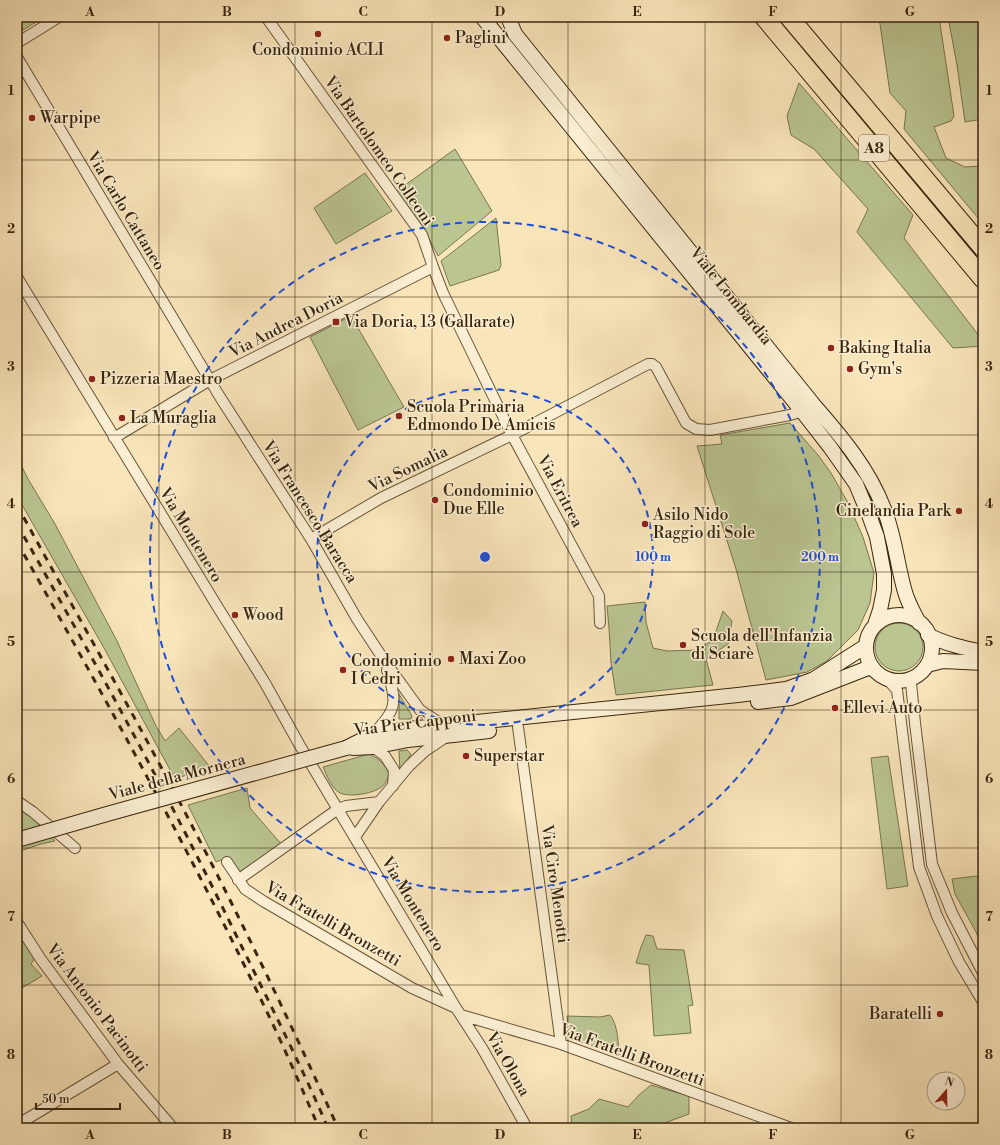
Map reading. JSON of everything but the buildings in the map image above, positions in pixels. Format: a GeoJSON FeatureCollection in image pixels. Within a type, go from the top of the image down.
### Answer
{"type":"FeatureCollection","features":[{"type":"Feature","properties":{"kind":"highway","name":"A8"},"geometry":{"type":"LineString","coordinates":[[764,17],[983,279]]}},
{"type":"Feature","properties":{"kind":"highway","name":"A8"},"geometry":{"type":"LineString","coordinates":[[789,17],[983,248]]}},
{"type":"Feature","properties":{"kind":"main road"},"geometry":{"type":"LineString","coordinates":[[482,18],[489,19],[498,17]]}},
{"type":"Feature","properties":{"kind":"main road","name":"Viale Lombardia"},"geometry":{"type":"LineString","coordinates":[[508,17],[515,34],[813,404],[843,438],[868,475],[885,510],[905,593],[919,623]]}},
{"type":"Feature","properties":{"kind":"main road","name":"Viale Lombardia"},"geometry":{"type":"LineString","coordinates":[[482,18],[802,411],[856,484],[877,537],[884,574],[884,590],[876,625]]}},
{"type":"Feature","properties":{"kind":"main road"},"geometry":{"type":"LineString","coordinates":[[897,615],[908,617],[919,623],[928,635],[931,647],[930,659],[927,665],[920,673],[912,678],[903,680],[894,681],[879,674],[868,659],[866,646],[868,635],[876,625],[885,618],[897,615]]}},
{"type":"Feature","properties":{"kind":"main road"},"geometry":{"type":"LineString","coordinates":[[928,635],[950,644],[983,652]]}},
{"type":"Feature","properties":{"kind":"main road","name":"Via Pier Capponi"},"geometry":{"type":"LineString","coordinates":[[446,730],[786,688],[814,679],[866,646]]}},
{"type":"Feature","properties":{"kind":"main road"},"geometry":{"type":"LineString","coordinates":[[927,665],[943,661],[983,663]]}},
{"type":"Feature","properties":{"kind":"main road","name":"Via Pier Capponi"},"geometry":{"type":"LineString","coordinates":[[346,748],[373,741],[408,729],[446,730],[518,727],[792,698],[868,668],[874,669]]}},
{"type":"Feature","properties":{"kind":"main road","name":"Viale della Mornera"},"geometry":{"type":"LineString","coordinates":[[17,840],[346,748]]}},
{"type":"Feature","properties":{"kind":"street"},"geometry":{"type":"LineString","coordinates":[[17,42],[59,17]]}},
{"type":"Feature","properties":{"kind":"street","name":"Via Bartolomeo Colleoni"},"geometry":{"type":"LineString","coordinates":[[266,17],[422,235],[432,267]]}},
{"type":"Feature","properties":{"kind":"street","name":"Via Carlo Cattaneo"},"geometry":{"type":"LineString","coordinates":[[17,57],[210,380]]}},
{"type":"Feature","properties":{"kind":"street","name":"Via Andrea Doria"},"geometry":{"type":"LineString","coordinates":[[114,438],[210,380],[432,267]]}},
{"type":"Feature","properties":{"kind":"street","name":"Via Eritrea"},"geometry":{"type":"LineString","coordinates":[[432,267],[443,293],[512,435],[599,596],[600,623]]}},
{"type":"Feature","properties":{"kind":"street","name":"Via Montenero"},"geometry":{"type":"LineString","coordinates":[[17,277],[265,683],[299,744],[459,1012]]}},
{"type":"Feature","properties":{"kind":"street","name":"Via Somalia"},"geometry":{"type":"LineString","coordinates":[[311,539],[381,498],[512,435],[648,364],[652,364],[656,367],[686,423],[696,429],[710,430],[790,415],[802,411]]}},
{"type":"Feature","properties":{"kind":"street","name":"Via Francesco Baracca"},"geometry":{"type":"LineString","coordinates":[[210,380],[311,539],[357,619],[384,660],[420,710],[446,730]]}},
{"type":"Feature","properties":{"kind":"street","name":"Via Francesco Baracca"},"geometry":{"type":"LineString","coordinates":[[373,741],[393,705],[392,686],[384,660]]}},
{"type":"Feature","properties":{"kind":"street"},"geometry":{"type":"LineString","coordinates":[[886,678],[897,690],[919,867],[937,916],[959,962],[983,1002]]}},
{"type":"Feature","properties":{"kind":"street"},"geometry":{"type":"LineString","coordinates":[[912,678],[911,683],[915,723],[932,864],[952,913],[983,973]]}},
{"type":"Feature","properties":{"kind":"street","name":"Via Ciro Menotti"},"geometry":{"type":"LineString","coordinates":[[518,727],[561,1044]]}},
{"type":"Feature","properties":{"kind":"street"},"geometry":{"type":"LineString","coordinates":[[355,837],[380,802],[409,766],[446,730]]}},
{"type":"Feature","properties":{"kind":"street"},"geometry":{"type":"LineString","coordinates":[[373,741],[394,770],[393,786]]}},
{"type":"Feature","properties":{"kind":"street"},"geometry":{"type":"LineString","coordinates":[[17,801],[33,812],[75,848]]}},
{"type":"Feature","properties":{"kind":"street"},"geometry":{"type":"LineString","coordinates":[[238,880],[338,809],[346,806],[380,802]]}},
{"type":"Feature","properties":{"kind":"street","name":"Via Fratelli Bronzetti"},"geometry":{"type":"LineString","coordinates":[[227,862],[245,890],[412,988],[459,1012],[561,1044],[791,1128]]}},
{"type":"Feature","properties":{"kind":"street","name":"Via Antonio Pacinotti"},"geometry":{"type":"LineString","coordinates":[[17,922],[40,958],[118,1064],[173,1128]]}},
{"type":"Feature","properties":{"kind":"street","name":"Via Olona"},"geometry":{"type":"LineString","coordinates":[[459,1012],[482,1048],[527,1128]]}},
{"type":"Feature","properties":{"kind":"street"},"geometry":{"type":"LineString","coordinates":[[17,1125],[118,1064]]}},
{"type":"Feature","properties":{"kind":"green space"},"geometry":{"type":"Polygon","coordinates":[[[17,17],[44,17],[23,30],[17,31],[17,17]]]}},
{"type":"Feature","properties":{"kind":"green space"},"geometry":{"type":"Polygon","coordinates":[[[879,17],[939,17],[954,116],[951,121],[934,127],[946,158],[965,167],[983,166],[983,224],[904,129],[906,111],[890,93],[879,17]]]}},
{"type":"Feature","properties":{"kind":"green space"},"geometry":{"type":"Polygon","coordinates":[[[948,17],[983,17],[983,119],[965,122],[957,65],[948,17]]]}},
{"type":"Feature","properties":{"kind":"green space"},"geometry":{"type":"Polygon","coordinates":[[[799,83],[913,215],[904,238],[983,341],[983,346],[953,348],[857,232],[868,209],[814,149],[791,135],[787,116],[799,83]]]}},
{"type":"Feature","properties":{"kind":"green space"},"geometry":{"type":"Polygon","coordinates":[[[455,149],[492,211],[438,256],[423,227],[397,191],[455,149]]]}},
{"type":"Feature","properties":{"kind":"green space"},"geometry":{"type":"Polygon","coordinates":[[[365,173],[392,211],[336,244],[314,208],[365,173]]]}},
{"type":"Feature","properties":{"kind":"green space"},"geometry":{"type":"Polygon","coordinates":[[[496,218],[501,265],[499,270],[450,286],[441,261],[496,218]]]}},
{"type":"Feature","properties":{"kind":"green space"},"geometry":{"type":"Polygon","coordinates":[[[351,316],[404,407],[358,430],[310,337],[351,316]]]}},
{"type":"Feature","properties":{"kind":"green space"},"geometry":{"type":"Polygon","coordinates":[[[790,423],[818,455],[831,473],[847,501],[863,537],[874,573],[870,603],[858,630],[827,661],[807,672],[766,680],[736,569],[697,446],[722,444],[720,435],[790,423]]]}},
{"type":"Feature","properties":{"kind":"green space"},"geometry":{"type":"Polygon","coordinates":[[[17,457],[28,479],[55,524],[117,641],[156,726],[165,741],[179,728],[210,767],[175,779],[104,648],[17,496],[17,457]]]}},
{"type":"Feature","properties":{"kind":"green space"},"geometry":{"type":"Polygon","coordinates":[[[645,602],[646,622],[653,648],[667,651],[697,650],[713,640],[723,611],[732,621],[728,644],[706,659],[713,685],[616,695],[611,663],[607,606],[645,602]]]}},
{"type":"Feature","properties":{"kind":"green space"},"geometry":{"type":"Polygon","coordinates":[[[899,623],[908,625],[916,630],[921,638],[923,647],[921,656],[916,664],[908,669],[899,671],[890,669],[882,664],[877,656],[875,647],[877,638],[882,630],[890,625],[899,623]]]}},
{"type":"Feature","properties":{"kind":"green space"},"geometry":{"type":"Polygon","coordinates":[[[399,694],[412,716],[411,719],[399,719],[399,694]]]}},
{"type":"Feature","properties":{"kind":"green space"},"geometry":{"type":"Polygon","coordinates":[[[407,750],[411,754],[400,772],[399,751],[407,750]]]}},
{"type":"Feature","properties":{"kind":"green space"},"geometry":{"type":"Polygon","coordinates":[[[369,754],[381,762],[389,773],[387,781],[383,786],[372,792],[358,795],[345,794],[337,791],[330,782],[323,767],[369,754]]]}},
{"type":"Feature","properties":{"kind":"green space"},"geometry":{"type":"Polygon","coordinates":[[[888,756],[908,886],[887,889],[871,758],[888,756]]]}},
{"type":"Feature","properties":{"kind":"green space"},"geometry":{"type":"Polygon","coordinates":[[[247,788],[250,808],[282,845],[242,874],[237,874],[227,858],[216,862],[188,805],[247,788]]]}},
{"type":"Feature","properties":{"kind":"green space"},"geometry":{"type":"Polygon","coordinates":[[[17,806],[30,816],[55,841],[17,852],[17,806]]]}},
{"type":"Feature","properties":{"kind":"green space"},"geometry":{"type":"Polygon","coordinates":[[[976,876],[983,879],[983,949],[976,932],[955,894],[952,879],[976,876]]]}},
{"type":"Feature","properties":{"kind":"green space"},"geometry":{"type":"Polygon","coordinates":[[[646,935],[653,936],[657,949],[684,950],[693,1005],[688,1006],[691,1033],[654,1036],[649,965],[636,963],[646,935]]]}},
{"type":"Feature","properties":{"kind":"green space"},"geometry":{"type":"Polygon","coordinates":[[[22,938],[35,958],[31,964],[42,976],[17,991],[17,941],[22,938]]]}},
{"type":"Feature","properties":{"kind":"green space"},"geometry":{"type":"Polygon","coordinates":[[[610,1015],[615,1024],[619,1054],[569,1038],[567,1016],[600,1017],[610,1015]]]}},
{"type":"Feature","properties":{"kind":"green space"},"geometry":{"type":"Polygon","coordinates":[[[651,1085],[689,1096],[689,1114],[662,1124],[661,1128],[572,1128],[571,1116],[589,1109],[599,1099],[628,1107],[651,1085]]]}},
{"type":"Feature","properties":{"kind":"railway"},"geometry":{"type":"LineString","coordinates":[[17,505],[147,741],[209,858],[266,973],[338,1128]]}},
{"type":"Feature","properties":{"kind":"railway"},"geometry":{"type":"LineString","coordinates":[[17,524],[113,696],[180,822],[284,1032],[328,1128]]}},
{"type":"Feature","properties":{"kind":"railway"},"geometry":{"type":"LineString","coordinates":[[17,542],[114,716],[207,891],[273,1025],[319,1128]]}},
{"type":"Feature","properties":{"kind":"place","name":"Condominio ACLI"},"geometry":{"type":"Point","coordinates":[318,34]}},
{"type":"Feature","properties":{"kind":"place","name":"Paglini"},"geometry":{"type":"Point","coordinates":[447,38]}},
{"type":"Feature","properties":{"kind":"place","name":"Warpipe"},"geometry":{"type":"Point","coordinates":[32,118]}},
{"type":"Feature","properties":{"kind":"place","name":"Via Doria, 13 (Gallarate)"},"geometry":{"type":"Point","coordinates":[336,322]}},
{"type":"Feature","properties":{"kind":"place","name":"Baking Italia"},"geometry":{"type":"Point","coordinates":[831,348]}},
{"type":"Feature","properties":{"kind":"place","name":"Gym's"},"geometry":{"type":"Point","coordinates":[850,369]}},
{"type":"Feature","properties":{"kind":"place","name":"Pizzeria Maestro"},"geometry":{"type":"Point","coordinates":[92,379]}},
{"type":"Feature","properties":{"kind":"place","name":"Scuola Primaria Edmondo De Amicis"},"geometry":{"type":"Point","coordinates":[399,416]}},
{"type":"Feature","properties":{"kind":"place","name":"La Muraglia"},"geometry":{"type":"Point","coordinates":[122,418]}},
{"type":"Feature","properties":{"kind":"place","name":"Condominio Due Elle"},"geometry":{"type":"Point","coordinates":[435,500]}},
{"type":"Feature","properties":{"kind":"place","name":"Cinelandia Park"},"geometry":{"type":"Point","coordinates":[959,511]}},
{"type":"Feature","properties":{"kind":"place","name":"Asilo Nido Raggio di Sole"},"geometry":{"type":"Point","coordinates":[645,524]}},
{"type":"Feature","properties":{"kind":"place","name":"Wood"},"geometry":{"type":"Point","coordinates":[235,615]}},
{"type":"Feature","properties":{"kind":"place","name":"Scuola dell'Infanzia di Sciarè"},"geometry":{"type":"Point","coordinates":[683,645]}},
{"type":"Feature","properties":{"kind":"place","name":"Maxi Zoo"},"geometry":{"type":"Point","coordinates":[451,659]}},
{"type":"Feature","properties":{"kind":"place","name":"Condominio I Cedri"},"geometry":{"type":"Point","coordinates":[343,670]}},
{"type":"Feature","properties":{"kind":"place","name":"Ellevi Auto"},"geometry":{"type":"Point","coordinates":[835,708]}},
{"type":"Feature","properties":{"kind":"place","name":"Superstar"},"geometry":{"type":"Point","coordinates":[466,756]}},
{"type":"Feature","properties":{"kind":"place","name":"Baratelli"},"geometry":{"type":"Point","coordinates":[940,1014]}}]}
